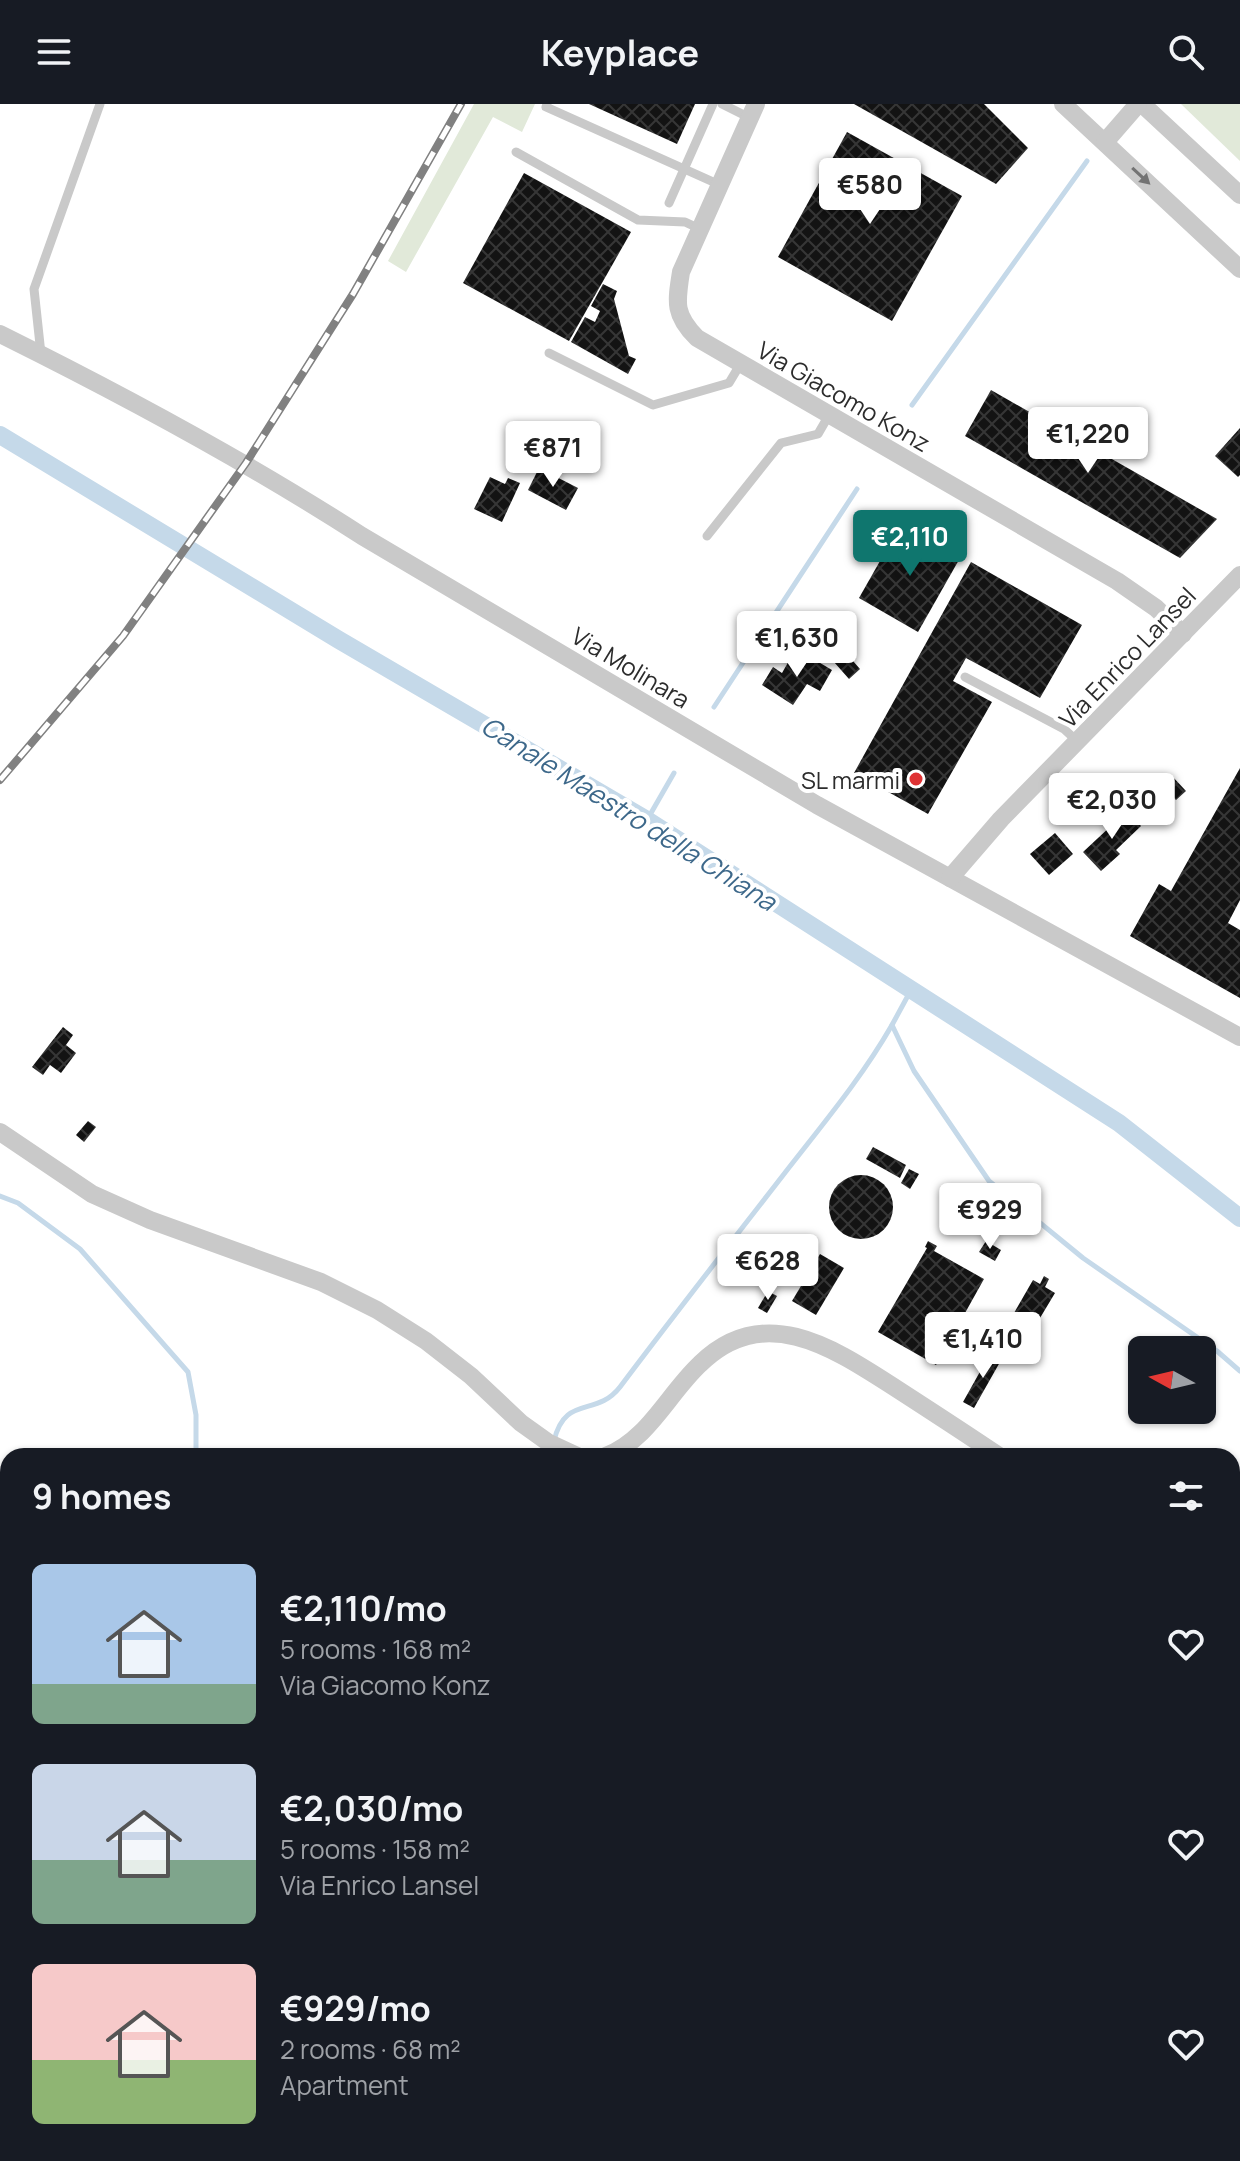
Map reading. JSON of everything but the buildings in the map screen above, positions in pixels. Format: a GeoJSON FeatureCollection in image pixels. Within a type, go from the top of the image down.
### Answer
{"type":"FeatureCollection","features":[{"type":"Feature","properties":{"kind":"street"},"geometry":{"type":"LineString","coordinates":[[1063,104],[1240,269]]}},
{"type":"Feature","properties":{"kind":"street"},"geometry":{"type":"LineString","coordinates":[[1105,142],[1140,104],[1240,195]]}},
{"type":"Feature","properties":{"kind":"street","name":"Via Giacomo Konz"},"geometry":{"type":"LineString","coordinates":[[753,111],[681,272],[677,299],[680,321],[697,338],[1117,581],[1156,608],[1183,634]]}},
{"type":"Feature","properties":{"kind":"street","name":"Via Molinara"},"geometry":{"type":"LineString","coordinates":[[0,334],[297,494],[362,536],[817,805],[1240,1037]]}},
{"type":"Feature","properties":{"kind":"street","name":"Via Enrico Lansel"},"geometry":{"type":"LineString","coordinates":[[950,878],[1001,819],[1240,575]]}},
{"type":"Feature","properties":{"kind":"street"},"geometry":{"type":"LineString","coordinates":[[0,1132],[92,1194],[150,1220],[321,1282],[377,1310],[426,1341],[471,1376],[521,1423],[560,1448]]}},
{"type":"Feature","properties":{"kind":"street"},"geometry":{"type":"LineString","coordinates":[[626,1448],[687,1376],[714,1350],[734,1339],[765,1334],[801,1337],[834,1349],[987,1448]]}},
{"type":"Feature","properties":{"kind":"lane"},"geometry":{"type":"LineString","coordinates":[[41,354],[34,289],[100,104]]}},
{"type":"Feature","properties":{"kind":"lane"},"geometry":{"type":"LineString","coordinates":[[547,104],[546,107],[720,185]]}},
{"type":"Feature","properties":{"kind":"lane"},"geometry":{"type":"LineString","coordinates":[[669,203],[713,104]]}},
{"type":"Feature","properties":{"kind":"lane"},"geometry":{"type":"LineString","coordinates":[[722,104],[753,111]]}},
{"type":"Feature","properties":{"kind":"lane"},"geometry":{"type":"LineString","coordinates":[[516,152],[638,220],[685,222],[700,229]]}},
{"type":"Feature","properties":{"kind":"lane"},"geometry":{"type":"LineString","coordinates":[[549,353],[653,405],[729,383],[741,363]]}},
{"type":"Feature","properties":{"kind":"lane"},"geometry":{"type":"LineString","coordinates":[[707,536],[781,443],[818,434],[829,415]]}},
{"type":"Feature","properties":{"kind":"lane"},"geometry":{"type":"LineString","coordinates":[[965,677],[1064,729],[1078,742]]}},
{"type":"Feature","properties":{"kind":"green space"},"geometry":{"type":"Polygon","coordinates":[[[474,104],[535,104],[522,132],[493,117],[406,272],[388,261],[474,104]]]}},
{"type":"Feature","properties":{"kind":"green space"},"geometry":{"type":"Polygon","coordinates":[[[1181,104],[1240,104],[1240,161],[1181,104]]]}},
{"type":"Feature","properties":{"kind":"waterway"},"geometry":{"type":"LineString","coordinates":[[912,405],[1087,161]]}},
{"type":"Feature","properties":{"kind":"waterway","name":"Canale Maestro della Chiana"},"geometry":{"type":"LineString","coordinates":[[0,435],[339,640],[647,820],[1119,1123],[1240,1218]]}},
{"type":"Feature","properties":{"kind":"waterway"},"geometry":{"type":"LineString","coordinates":[[714,707],[857,489]]}},
{"type":"Feature","properties":{"kind":"waterway"},"geometry":{"type":"LineString","coordinates":[[647,820],[674,773]]}},
{"type":"Feature","properties":{"kind":"waterway"},"geometry":{"type":"LineString","coordinates":[[911,990],[892,1025],[914,1071],[989,1181],[1083,1258],[1217,1351],[1240,1371]]}},
{"type":"Feature","properties":{"kind":"waterway"},"geometry":{"type":"LineString","coordinates":[[554,1441],[559,1426],[573,1411],[601,1402],[620,1387],[841,1101],[892,1025]]}},
{"type":"Feature","properties":{"kind":"waterway"},"geometry":{"type":"LineString","coordinates":[[0,1196],[18,1203],[80,1249],[188,1372],[196,1415],[196,1448]]}},
{"type":"Feature","properties":{"kind":"railway"},"geometry":{"type":"LineString","coordinates":[[0,780],[123,636],[246,463],[353,294],[461,104]]}},
{"type":"Feature","properties":{"kind":"place","name":"SL marmi"},"geometry":{"type":"Point","coordinates":[916,779]}}]}
